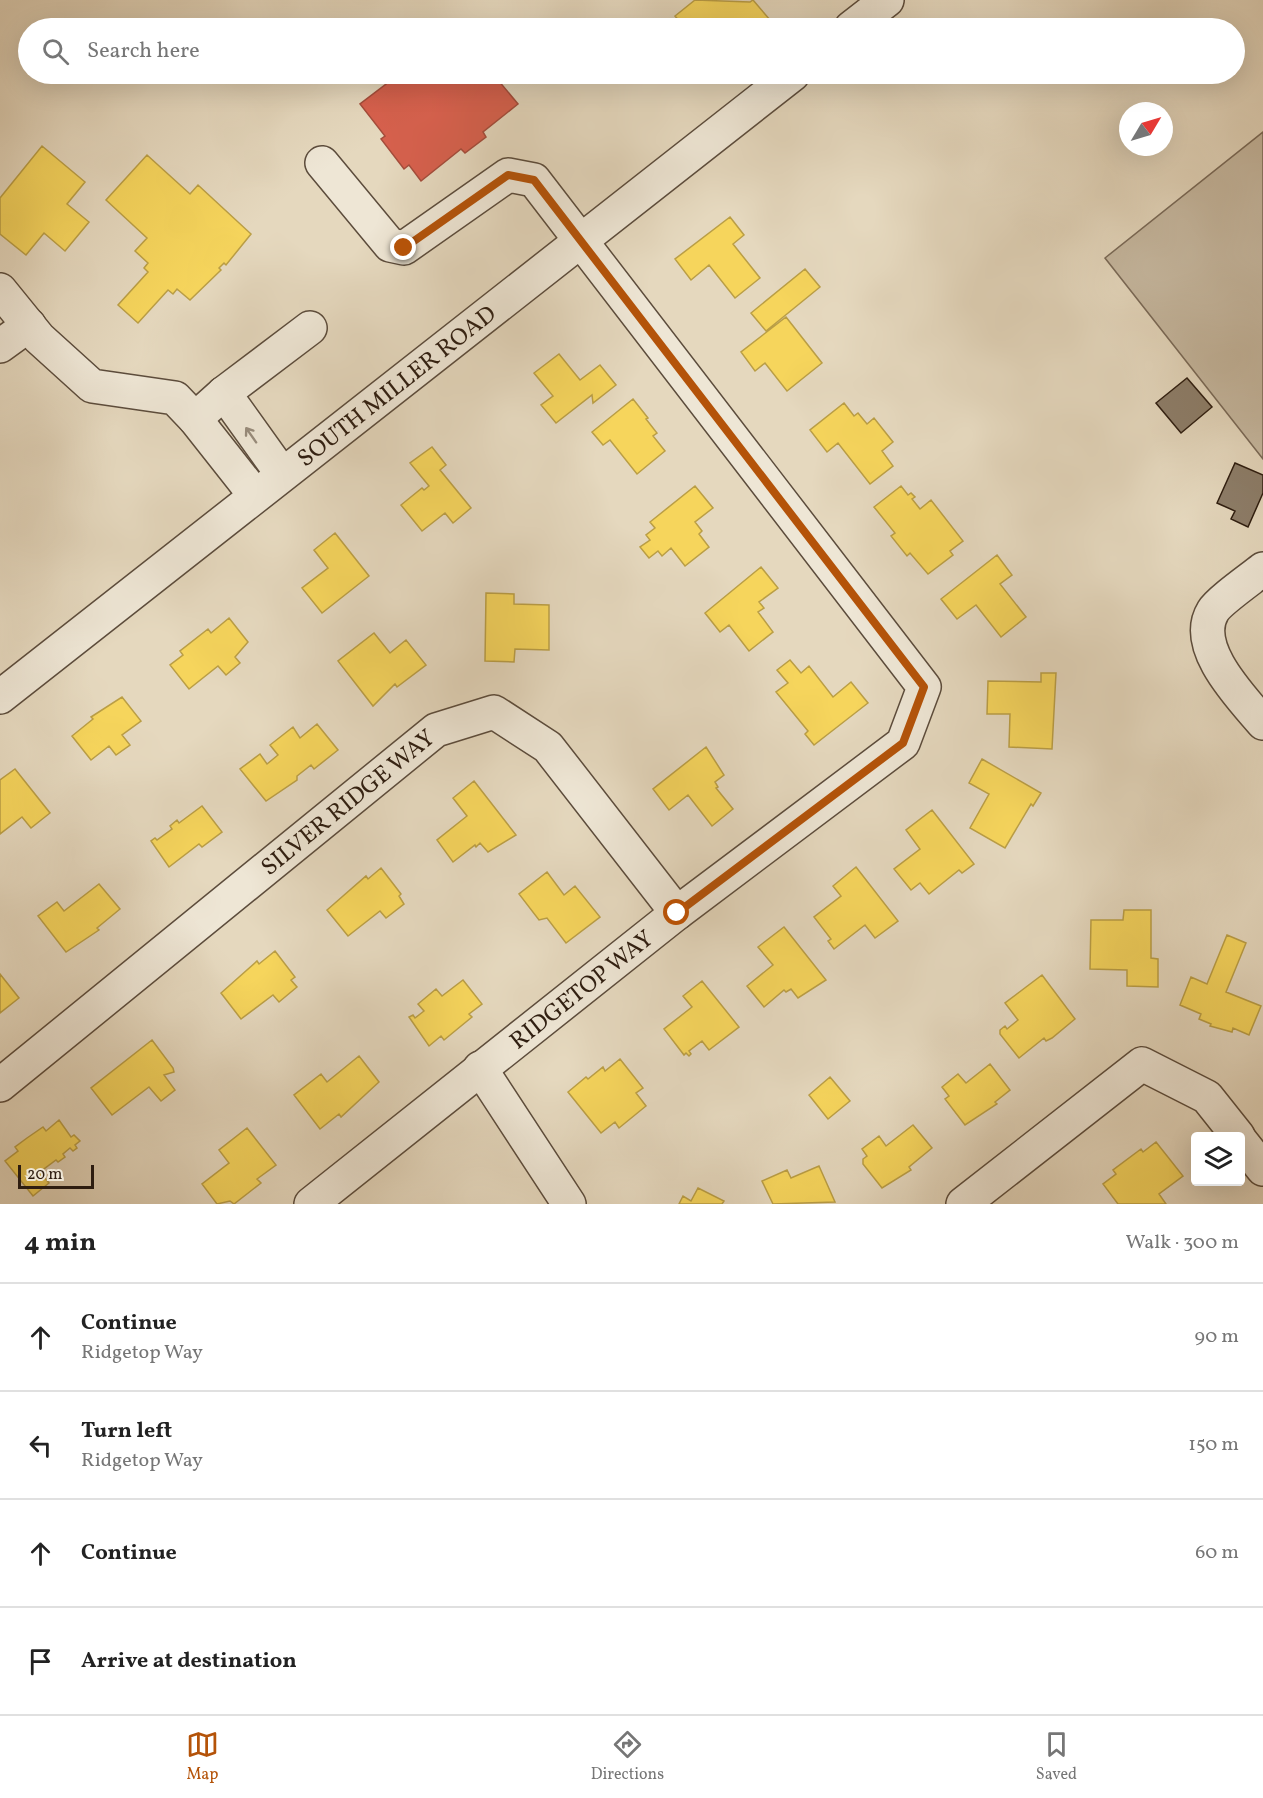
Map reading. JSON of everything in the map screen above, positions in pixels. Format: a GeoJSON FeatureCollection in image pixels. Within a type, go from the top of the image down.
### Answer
{"type":"FeatureCollection","features":[{"type":"Feature","properties":{"kind":"street"},"geometry":{"type":"LineString","coordinates":[[850,17],[887,0]]}},
{"type":"Feature","properties":{"kind":"street","name":"SOUTH MILLER ROAD"},"geometry":{"type":"LineString","coordinates":[[0,697],[781,84]]}},
{"type":"Feature","properties":{"kind":"street"},"geometry":{"type":"LineString","coordinates":[[322,163],[390,245],[404,248],[508,175],[534,180],[579,241]]}},
{"type":"Feature","properties":{"kind":"street","name":"RIDGETOP WAY"},"geometry":{"type":"LineString","coordinates":[[311,1204],[677,913],[903,743],[924,687],[579,241]]}},
{"type":"Feature","properties":{"kind":"street"},"geometry":{"type":"LineString","coordinates":[[0,290],[66,365],[92,386],[175,398],[195,419],[255,495]]}},
{"type":"Feature","properties":{"kind":"street"},"geometry":{"type":"LineString","coordinates":[[0,346],[29,325]]}},
{"type":"Feature","properties":{"kind":"street"},"geometry":{"type":"LineString","coordinates":[[195,419],[224,393],[310,328]]}},
{"type":"Feature","properties":{"kind":"street"},"geometry":{"type":"LineString","coordinates":[[224,393],[282,474]]}},
{"type":"Feature","properties":{"kind":"street"},"geometry":{"type":"LineString","coordinates":[[1260,583],[1213,611],[1207,639],[1224,676],[1263,723]]}},
{"type":"Feature","properties":{"kind":"street","name":"SILVER RIDGE WAY"},"geometry":{"type":"LineString","coordinates":[[0,1085],[436,730],[494,712],[548,747],[677,913]]}},
{"type":"Feature","properties":{"kind":"street"},"geometry":{"type":"LineString","coordinates":[[963,1204],[1142,1064],[1207,1097],[1234,1132]]}},
{"type":"Feature","properties":{"kind":"street"},"geometry":{"type":"LineString","coordinates":[[480,1068],[568,1204]]}},
{"type":"Feature","properties":{"kind":"street"},"geometry":{"type":"LineString","coordinates":[[1245,1146],[1263,1169]]}},
{"type":"Feature","properties":{"kind":"shaded area"},"geometry":{"type":"Polygon","coordinates":[[[1263,132],[1263,459],[1105,258],[1263,132]]]}},
{"type":"Feature","properties":{"kind":"building: Homes"},"geometry":{"type":"Polygon","coordinates":[[[695,0],[750,2],[753,0],[768,18],[677,18],[675,16],[695,0]]]}},
{"type":"Feature","properties":{"kind":"building: Homes"},"geometry":{"type":"Polygon","coordinates":[[[42,146],[85,182],[67,204],[89,222],[65,251],[44,233],[26,255],[0,234],[0,198],[42,146]]]}},
{"type":"Feature","properties":{"kind":"building: Homes"},"geometry":{"type":"Polygon","coordinates":[[[147,155],[190,194],[198,185],[251,234],[226,265],[224,263],[219,268],[221,270],[190,300],[177,289],[173,294],[168,290],[138,323],[118,305],[148,272],[144,268],[148,263],[135,251],[147,238],[106,200],[147,155]]]}},
{"type":"Feature","properties":{"kind":"building: Homes"},"geometry":{"type":"Polygon","coordinates":[[[730,217],[744,235],[733,244],[760,278],[735,298],[709,265],[691,280],[675,259],[730,217]]]}},
{"type":"Feature","properties":{"kind":"building: Homes"},"geometry":{"type":"Polygon","coordinates":[[[805,269],[820,287],[766,331],[751,313],[805,269]]]}},
{"type":"Feature","properties":{"kind":"building: Homes"},"geometry":{"type":"Polygon","coordinates":[[[786,317],[822,363],[787,391],[765,363],[755,371],[741,352],[786,317]]]}},
{"type":"Feature","properties":{"kind":"building: Homes"},"geometry":{"type":"Polygon","coordinates":[[[559,354],[580,380],[600,365],[616,385],[593,403],[592,395],[556,423],[541,405],[553,396],[534,373],[559,354]]]}},
{"type":"Feature","properties":{"kind":"building: Homes"},"geometry":{"type":"Polygon","coordinates":[[[633,399],[648,418],[646,419],[657,433],[653,436],[665,451],[637,474],[610,440],[603,445],[592,432],[633,399]]]}},
{"type":"Feature","properties":{"kind":"building: Homes"},"geometry":{"type":"Polygon","coordinates":[[[844,403],[854,416],[858,413],[867,424],[874,418],[893,442],[882,451],[893,466],[870,484],[838,443],[827,452],[810,430],[844,403]]]}},
{"type":"Feature","properties":{"kind":"building: Homes"},"geometry":{"type":"Polygon","coordinates":[[[432,447],[446,465],[440,470],[471,508],[453,523],[445,513],[422,531],[401,505],[422,488],[424,490],[429,486],[410,463],[432,447]]]}},
{"type":"Feature","properties":{"kind":"building: Homes"},"geometry":{"type":"Polygon","coordinates":[[[695,486],[713,508],[695,522],[702,531],[699,534],[709,547],[685,566],[671,548],[662,556],[658,551],[649,558],[640,547],[650,540],[646,535],[655,528],[650,522],[695,486]]]}},
{"type":"Feature","properties":{"kind":"building: Homes"},"geometry":{"type":"Polygon","coordinates":[[[901,486],[908,495],[911,493],[915,497],[912,499],[920,509],[931,500],[963,541],[950,551],[953,555],[928,574],[910,553],[907,556],[891,536],[895,533],[874,507],[901,486]]]}},
{"type":"Feature","properties":{"kind":"building: Homes"},"geometry":{"type":"Polygon","coordinates":[[[335,533],[369,576],[322,613],[302,588],[328,568],[314,550],[335,533]]]}},
{"type":"Feature","properties":{"kind":"building: Homes"},"geometry":{"type":"Polygon","coordinates":[[[997,555],[1012,575],[1000,584],[1026,617],[1001,637],[976,605],[957,619],[941,599],[997,555]]]}},
{"type":"Feature","properties":{"kind":"building: Homes"},"geometry":{"type":"Polygon","coordinates":[[[761,567],[778,588],[759,602],[764,608],[758,612],[773,632],[749,651],[729,625],[720,632],[705,613],[761,567]]]}},
{"type":"Feature","properties":{"kind":"building: Homes"},"geometry":{"type":"Polygon","coordinates":[[[486,593],[514,594],[514,604],[549,605],[549,650],[515,649],[514,662],[485,661],[486,593]]]}},
{"type":"Feature","properties":{"kind":"building: Homes"},"geometry":{"type":"Polygon","coordinates":[[[229,618],[248,642],[235,657],[240,663],[226,675],[218,666],[189,689],[170,665],[183,655],[180,651],[208,629],[211,633],[229,618]]]}},
{"type":"Feature","properties":{"kind":"building: Homes"},"geometry":{"type":"Polygon","coordinates":[[[374,633],[390,653],[406,640],[426,665],[397,687],[395,684],[373,706],[338,661],[374,633]]]}},
{"type":"Feature","properties":{"kind":"building: Homes"},"geometry":{"type":"Polygon","coordinates":[[[790,660],[801,673],[809,666],[833,697],[851,682],[868,703],[814,745],[805,734],[808,731],[776,692],[788,683],[777,670],[790,660]]]}},
{"type":"Feature","properties":{"kind":"building: Homes"},"geometry":{"type":"Polygon","coordinates":[[[1041,673],[1056,673],[1052,749],[1009,747],[1010,714],[987,714],[988,681],[1041,682],[1041,673]]]}},
{"type":"Feature","properties":{"kind":"building: Homes"},"geometry":{"type":"Polygon","coordinates":[[[122,697],[141,721],[122,735],[130,745],[116,755],[109,746],[91,760],[72,736],[93,719],[91,717],[122,697]]]}},
{"type":"Feature","properties":{"kind":"building: Homes"},"geometry":{"type":"Polygon","coordinates":[[[317,724],[338,750],[314,769],[311,765],[297,776],[297,780],[266,801],[240,769],[260,754],[267,764],[278,755],[270,745],[293,727],[300,738],[317,724]]]}},
{"type":"Feature","properties":{"kind":"building: Homes"},"geometry":{"type":"Polygon","coordinates":[[[706,747],[724,775],[715,782],[718,787],[716,788],[733,809],[712,826],[688,795],[669,810],[653,789],[706,747]]]}},
{"type":"Feature","properties":{"kind":"building: Homes"},"geometry":{"type":"Polygon","coordinates":[[[982,759],[1041,793],[1033,806],[1031,804],[1005,848],[970,828],[989,794],[969,783],[982,759]]]}},
{"type":"Feature","properties":{"kind":"building: Homes"},"geometry":{"type":"Polygon","coordinates":[[[15,769],[50,813],[31,828],[22,817],[0,834],[0,780],[15,769]]]}},
{"type":"Feature","properties":{"kind":"building: Homes"},"geometry":{"type":"Polygon","coordinates":[[[474,781],[516,835],[488,852],[480,843],[476,847],[475,845],[453,862],[437,840],[467,816],[453,798],[474,781]]]}},
{"type":"Feature","properties":{"kind":"building: Homes"},"geometry":{"type":"Polygon","coordinates":[[[202,806],[222,832],[202,847],[199,844],[169,867],[151,841],[155,838],[157,840],[172,829],[170,826],[177,820],[179,823],[202,806]]]}},
{"type":"Feature","properties":{"kind":"building: Homes"},"geometry":{"type":"Polygon","coordinates":[[[932,810],[974,864],[962,873],[959,870],[929,894],[920,883],[911,890],[894,869],[920,849],[906,830],[932,810]]]}},
{"type":"Feature","properties":{"kind":"building: Homes"},"geometry":{"type":"Polygon","coordinates":[[[856,867],[898,921],[875,938],[865,925],[834,949],[828,941],[831,939],[814,917],[841,896],[833,886],[856,867]]]}},
{"type":"Feature","properties":{"kind":"building: Homes"},"geometry":{"type":"Polygon","coordinates":[[[381,868],[401,894],[399,896],[404,904],[386,918],[380,911],[348,936],[327,910],[366,876],[368,879],[381,868]]]}},
{"type":"Feature","properties":{"kind":"building: Homes"},"geometry":{"type":"Polygon","coordinates":[[[547,872],[564,895],[575,886],[600,917],[566,943],[547,918],[539,920],[519,894],[547,872]]]}},
{"type":"Feature","properties":{"kind":"building: Homes"},"geometry":{"type":"Polygon","coordinates":[[[99,884],[120,909],[97,928],[99,930],[66,952],[38,916],[57,902],[64,911],[99,884]]]}},
{"type":"Feature","properties":{"kind":"building: Homes"},"geometry":{"type":"Polygon","coordinates":[[[1124,910],[1151,910],[1151,958],[1158,959],[1158,987],[1127,986],[1127,970],[1090,969],[1091,920],[1123,920],[1124,910]]]}},
{"type":"Feature","properties":{"kind":"building: Homes"},"geometry":{"type":"Polygon","coordinates":[[[784,927],[826,980],[798,998],[791,989],[786,992],[784,990],[764,1007],[747,986],[773,965],[758,947],[784,927]]]}},
{"type":"Feature","properties":{"kind":"building: Homes"},"geometry":{"type":"Polygon","coordinates":[[[1227,935],[1246,943],[1226,992],[1261,1006],[1249,1035],[1233,1028],[1232,1032],[1210,1026],[1211,1024],[1199,1019],[1201,1014],[1180,1005],[1191,977],[1207,984],[1227,935]]]}},
{"type":"Feature","properties":{"kind":"building: Homes"},"geometry":{"type":"Polygon","coordinates":[[[275,951],[295,977],[291,980],[297,987],[279,1002],[273,995],[241,1019],[221,993],[257,961],[259,964],[275,951]]]}},
{"type":"Feature","properties":{"kind":"building: Homes"},"geometry":{"type":"Polygon","coordinates":[[[0,974],[19,998],[0,1013],[0,974]]]}},
{"type":"Feature","properties":{"kind":"building: Homes"},"geometry":{"type":"Polygon","coordinates":[[[1042,975],[1075,1019],[1052,1038],[1046,1041],[1044,1038],[1019,1058],[1000,1034],[1000,1030],[1005,1026],[1007,1029],[1018,1020],[1005,1003],[1042,975]]]}},
{"type":"Feature","properties":{"kind":"building: Homes"},"geometry":{"type":"Polygon","coordinates":[[[463,980],[482,1004],[469,1014],[472,1017],[444,1040],[441,1036],[429,1046],[409,1017],[413,1015],[415,1018],[424,1011],[418,1004],[436,989],[442,996],[463,980]]]}},
{"type":"Feature","properties":{"kind":"building: Homes"},"geometry":{"type":"Polygon","coordinates":[[[702,981],[739,1027],[709,1050],[702,1041],[689,1051],[691,1054],[689,1056],[686,1053],[684,1055],[664,1029],[692,1007],[683,996],[702,981]]]}},
{"type":"Feature","properties":{"kind":"building: Homes"},"geometry":{"type":"Polygon","coordinates":[[[152,1040],[173,1068],[174,1072],[164,1075],[175,1090],[161,1101],[149,1087],[112,1115],[91,1088],[152,1040]]]}},
{"type":"Feature","properties":{"kind":"building: Homes"},"geometry":{"type":"Polygon","coordinates":[[[359,1056],[379,1082],[341,1117],[339,1114],[320,1129],[294,1095],[321,1074],[327,1082],[359,1056]]]}},
{"type":"Feature","properties":{"kind":"building: Homes"},"geometry":{"type":"Polygon","coordinates":[[[620,1059],[643,1088],[636,1093],[646,1106],[619,1128],[615,1122],[601,1133],[568,1092],[586,1077],[588,1079],[603,1067],[605,1071],[620,1059]]]}},
{"type":"Feature","properties":{"kind":"building: Homes"},"geometry":{"type":"Polygon","coordinates":[[[990,1064],[1010,1090],[995,1102],[997,1104],[965,1125],[945,1099],[949,1096],[942,1087],[958,1074],[966,1083],[990,1064]]]}},
{"type":"Feature","properties":{"kind":"building: Homes"},"geometry":{"type":"Polygon","coordinates":[[[830,1077],[850,1101],[828,1119],[809,1095],[830,1077]]]}},
{"type":"Feature","properties":{"kind":"building: Homes"},"geometry":{"type":"Polygon","coordinates":[[[59,1120],[71,1137],[74,1135],[80,1141],[75,1145],[77,1148],[73,1151],[70,1148],[63,1154],[65,1157],[58,1162],[56,1160],[40,1172],[49,1183],[33,1196],[5,1161],[18,1151],[15,1147],[43,1127],[46,1131],[59,1120]]]}},
{"type":"Feature","properties":{"kind":"building: Homes"},"geometry":{"type":"Polygon","coordinates":[[[913,1125],[932,1148],[909,1167],[911,1170],[882,1188],[863,1164],[863,1159],[867,1156],[862,1149],[879,1136],[886,1146],[913,1125]]]}},
{"type":"Feature","properties":{"kind":"building: Homes"},"geometry":{"type":"Polygon","coordinates":[[[247,1128],[276,1165],[257,1179],[261,1183],[234,1204],[230,1201],[217,1204],[202,1184],[229,1163],[219,1150],[247,1128]]]}},
{"type":"Feature","properties":{"kind":"building: Homes"},"geometry":{"type":"Polygon","coordinates":[[[1156,1142],[1183,1176],[1159,1194],[1166,1204],[1118,1204],[1103,1184],[1116,1174],[1113,1170],[1141,1149],[1143,1152],[1156,1142]]]}},
{"type":"Feature","properties":{"kind":"building: Homes"},"geometry":{"type":"Polygon","coordinates":[[[819,1166],[835,1202],[773,1204],[762,1181],[787,1170],[791,1178],[819,1166]]]}},
{"type":"Feature","properties":{"kind":"building: Homes"},"geometry":{"type":"Polygon","coordinates":[[[698,1188],[724,1201],[722,1204],[679,1204],[683,1196],[691,1201],[698,1188]]]}},
{"type":"Feature","properties":{"kind":"building: Shops"},"geometry":{"type":"Polygon","coordinates":[[[386,84],[501,84],[518,104],[483,132],[486,137],[465,153],[461,149],[421,181],[409,165],[404,169],[381,139],[385,136],[360,104],[386,84]]]}},
{"type":"Feature","properties":{"kind":"building: Other"},"geometry":{"type":"Polygon","coordinates":[[[1187,378],[1212,407],[1181,433],[1156,403],[1187,378]]]}},
{"type":"Feature","properties":{"kind":"building: Other"},"geometry":{"type":"Polygon","coordinates":[[[1235,463],[1263,475],[1263,493],[1248,527],[1231,519],[1235,511],[1217,503],[1235,463]]]}},
{"type":"Feature","properties":{"kind":"route"},"geometry":{"type":"LineString","coordinates":[[404,248],[508,175],[534,180],[924,687],[903,743],[677,913]]}}]}
